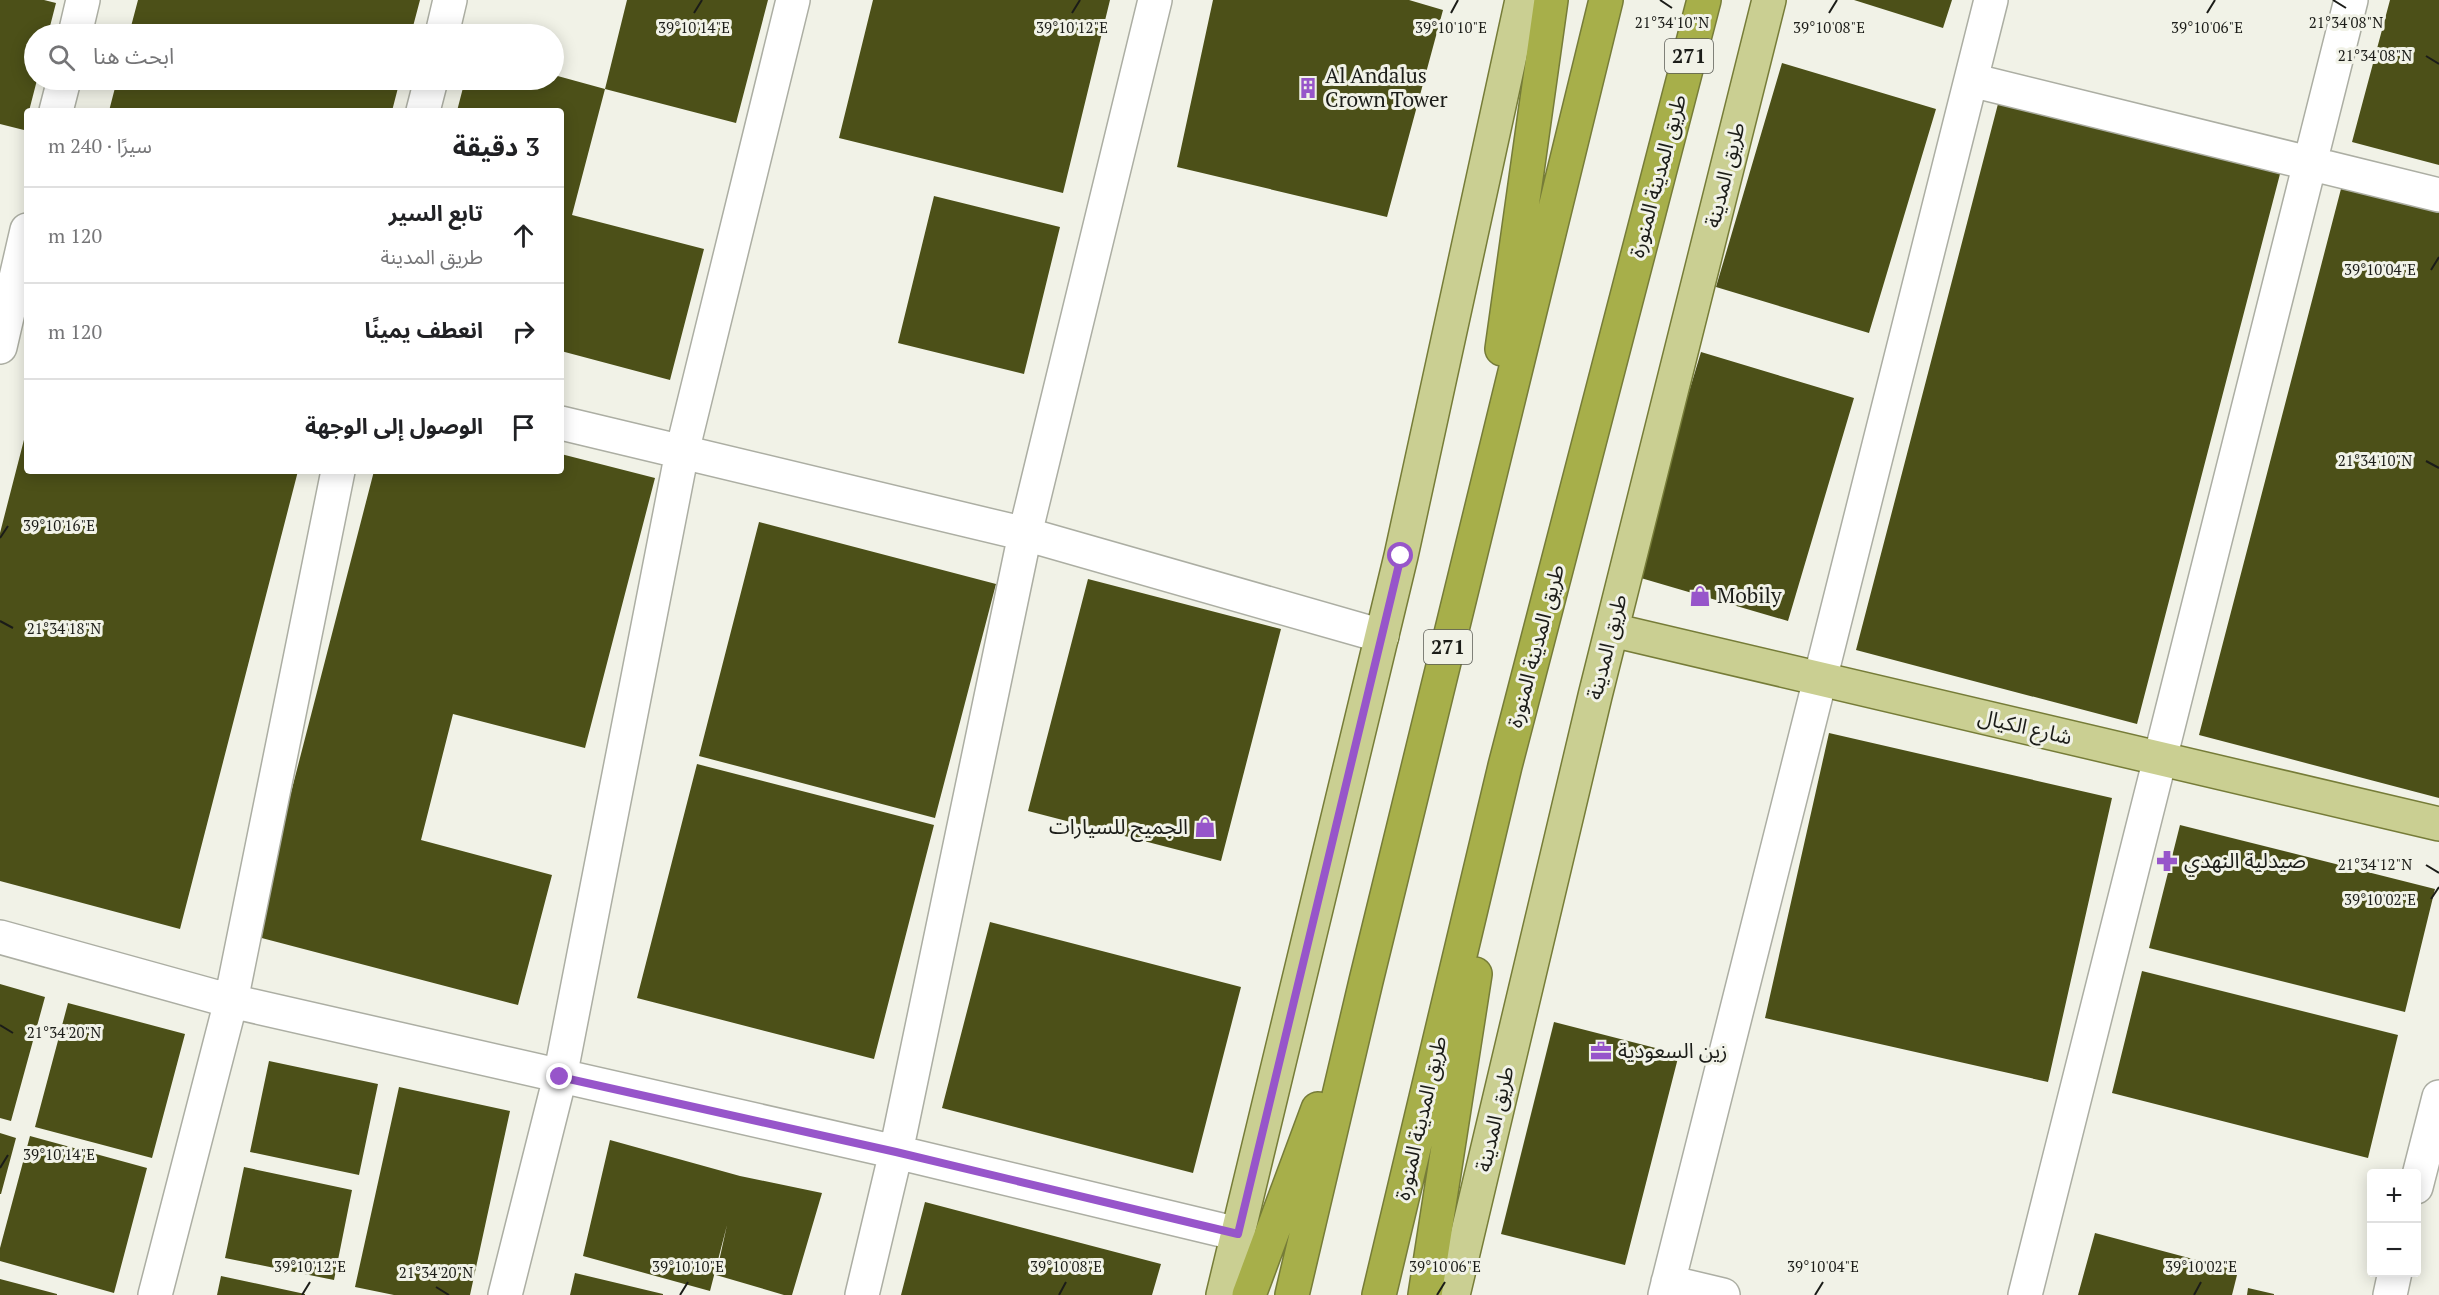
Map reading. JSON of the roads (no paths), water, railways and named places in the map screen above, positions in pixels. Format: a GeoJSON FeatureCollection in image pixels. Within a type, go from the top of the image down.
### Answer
{"type":"FeatureCollection","features":[{"type":"Feature","properties":{"kind":"highway"},"geometry":{"type":"LineString","coordinates":[[1475,539],[1551,0]]}},
{"type":"Feature","properties":{"kind":"highway","name":"271"},"geometry":{"type":"LineString","coordinates":[[1292,1295],[1366,981],[1606,0]]}},
{"type":"Feature","properties":{"kind":"highway","name":"طريق المدينة المنورة"},"geometry":{"type":"LineString","coordinates":[[1379,1295],[1505,766],[1704,0]]}},
{"type":"Feature","properties":{"kind":"highway"},"geometry":{"type":"LineString","coordinates":[[1425,1295],[1457,1096],[1505,766]]}},
{"type":"Feature","properties":{"kind":"highway"},"geometry":{"type":"LineString","coordinates":[[1249,1295],[1366,981]]}},
{"type":"Feature","properties":{"kind":"main road"},"geometry":{"type":"LineString","coordinates":[[1223,1295],[1382,636],[1522,0]]}},
{"type":"Feature","properties":{"kind":"main road","name":"طريق المدينة"},"geometry":{"type":"LineString","coordinates":[[1453,1295],[1612,630],[1769,0]]}},
{"type":"Feature","properties":{"kind":"main road","name":"شارع الكيال"},"geometry":{"type":"LineString","coordinates":[[1612,630],[2439,824]]}},
{"type":"Feature","properties":{"kind":"street"},"geometry":{"type":"LineString","coordinates":[[77,24],[83,0]]}},
{"type":"Feature","properties":{"kind":"street"},"geometry":{"type":"LineString","coordinates":[[444,24],[450,0]]}},
{"type":"Feature","properties":{"kind":"street"},"geometry":{"type":"LineString","coordinates":[[505,1295],[560,1077],[682,452],[793,0]]}},
{"type":"Feature","properties":{"kind":"street"},"geometry":{"type":"LineString","coordinates":[[862,1295],[896,1152],[1025,534],[1155,0]]}},
{"type":"Feature","properties":{"kind":"street"},"geometry":{"type":"LineString","coordinates":[[1723,1295],[1667,1288],[1991,0]]}},
{"type":"Feature","properties":{"kind":"street"},"geometry":{"type":"LineString","coordinates":[[2025,1295],[2351,0]]}},
{"type":"Feature","properties":{"kind":"street"},"geometry":{"type":"LineString","coordinates":[[1971,80],[2439,195]]}},
{"type":"Feature","properties":{"kind":"street"},"geometry":{"type":"LineString","coordinates":[[57,108],[61,90]]}},
{"type":"Feature","properties":{"kind":"street"},"geometry":{"type":"LineString","coordinates":[[424,108],[428,90]]}},
{"type":"Feature","properties":{"kind":"street"},"geometry":{"type":"LineString","coordinates":[[0,347],[24,244]]}},
{"type":"Feature","properties":{"kind":"street"},"geometry":{"type":"LineString","coordinates":[[564,424],[1025,534],[1382,636]]}},
{"type":"Feature","properties":{"kind":"street"},"geometry":{"type":"LineString","coordinates":[[154,1295],[231,1001],[337,474]]}},
{"type":"Feature","properties":{"kind":"street"},"geometry":{"type":"LineString","coordinates":[[0,937],[231,1001],[896,1152],[1238,1234]]}},
{"type":"Feature","properties":{"kind":"street"},"geometry":{"type":"LineString","coordinates":[[2421,1169],[2439,1097]]}},
{"type":"Feature","properties":{"kind":"street"},"geometry":{"type":"LineString","coordinates":[[2390,1295],[2394,1277]]}},
{"type":"Feature","properties":{"kind":"place","name":"Al Andalus Crown Tower"},"geometry":{"type":"Point","coordinates":[1308,88]}},
{"type":"Feature","properties":{"kind":"place","name":"Mobily"},"geometry":{"type":"Point","coordinates":[1700,596]}},
{"type":"Feature","properties":{"kind":"place","name":"الجميح للسيارات"},"geometry":{"type":"Point","coordinates":[1205,827]}},
{"type":"Feature","properties":{"kind":"place","name":"صيدلية النهدي"},"geometry":{"type":"Point","coordinates":[2167,861]}},
{"type":"Feature","properties":{"kind":"place","name":"زين السعودية"},"geometry":{"type":"Point","coordinates":[1601,1051]}}]}
